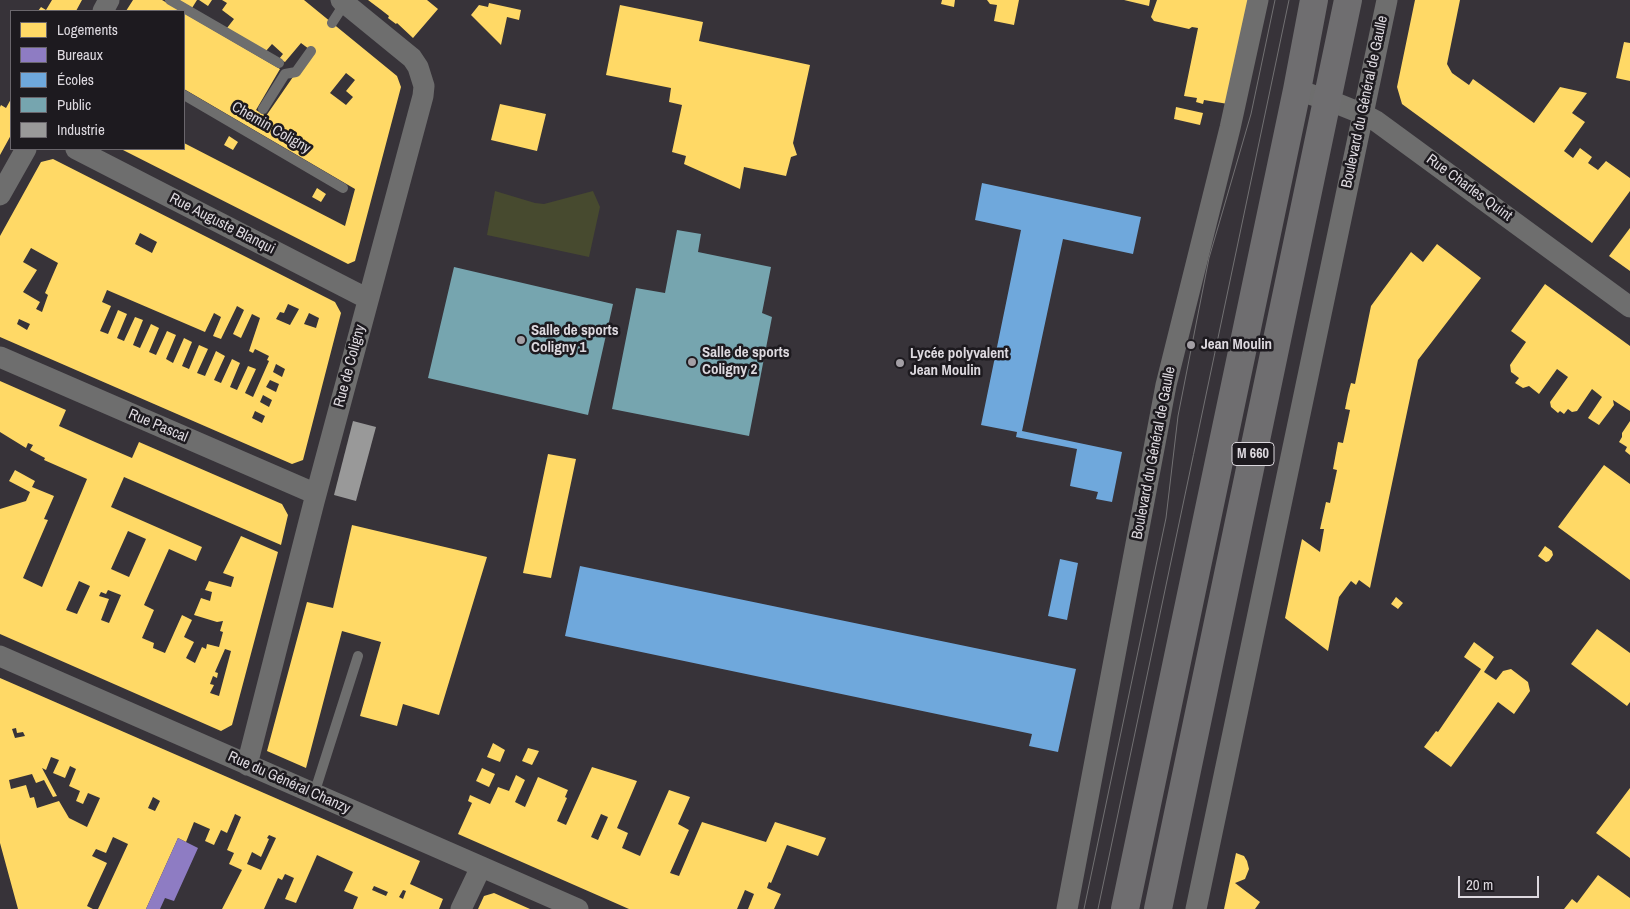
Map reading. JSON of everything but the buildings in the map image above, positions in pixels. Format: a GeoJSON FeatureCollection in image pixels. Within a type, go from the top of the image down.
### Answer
{"type":"FeatureCollection","features":[{"type":"Feature","properties":{"kind":"main road","name":"M 660"},"geometry":{"type":"LineString","coordinates":[[1125,909],[1297,90],[1314,0]]}},
{"type":"Feature","properties":{"kind":"main road","name":"M 660"},"geometry":{"type":"LineString","coordinates":[[1158,909],[1348,0]]}},
{"type":"Feature","properties":{"kind":"street","name":"Boulevard du Général de Gaulle"},"geometry":{"type":"LineString","coordinates":[[1067,909],[1166,385],[1230,128],[1258,0]]}},
{"type":"Feature","properties":{"kind":"street","name":"Boulevard du Général de Gaulle"},"geometry":{"type":"LineString","coordinates":[[1196,909],[1387,0]]}},
{"type":"Feature","properties":{"kind":"street","name":"Rue de Coligny"},"geometry":{"type":"LineString","coordinates":[[247,765],[316,494],[424,86],[418,67],[412,58],[343,2]]}},
{"type":"Feature","properties":{"kind":"street","name":"Rue Charles Quint"},"geometry":{"type":"LineString","coordinates":[[1297,90],[1363,114],[1389,130],[1630,307]]}},
{"type":"Feature","properties":{"kind":"street"},"geometry":{"type":"LineString","coordinates":[[0,196],[25,150]]}},
{"type":"Feature","properties":{"kind":"street","name":"Rue Auguste Blanqui"},"geometry":{"type":"LineString","coordinates":[[78,150],[368,299]]}},
{"type":"Feature","properties":{"kind":"street","name":"Rue Pascal"},"geometry":{"type":"LineString","coordinates":[[0,357],[316,494]]}},
{"type":"Feature","properties":{"kind":"street","name":"Rue du Général Chanzy"},"geometry":{"type":"LineString","coordinates":[[0,656],[578,909]]}},
{"type":"Feature","properties":{"kind":"street"},"geometry":{"type":"LineString","coordinates":[[461,909],[481,866]]}},
{"type":"Feature","properties":{"kind":"lane"},"geometry":{"type":"LineString","coordinates":[[170,0],[278,63]]}},
{"type":"Feature","properties":{"kind":"lane"},"geometry":{"type":"LineString","coordinates":[[332,23],[343,2]]}},
{"type":"Feature","properties":{"kind":"lane"},"geometry":{"type":"LineString","coordinates":[[264,109],[285,74],[296,72],[311,51]]}},
{"type":"Feature","properties":{"kind":"lane","name":"Chemin Coligny"},"geometry":{"type":"LineString","coordinates":[[185,96],[343,188]]}},
{"type":"Feature","properties":{"kind":"lane"},"geometry":{"type":"LineString","coordinates":[[314,794],[358,656]]}},
{"type":"Feature","properties":{"kind":"green space"},"geometry":{"type":"Polygon","coordinates":[[[495,191],[544,204],[593,191],[600,207],[589,257],[487,235],[495,191]]]}},
{"type":"Feature","properties":{"kind":"tram line"},"geometry":{"type":"LineString","coordinates":[[1084,909],[1166,518],[1178,416],[1209,258],[1251,114],[1275,0]]}},
{"type":"Feature","properties":{"kind":"tram line"},"geometry":{"type":"LineString","coordinates":[[1098,909],[1289,0]]}},
{"type":"Feature","properties":{"kind":"place","name":"Salle de sports Coligny 1"},"geometry":{"type":"Point","coordinates":[521,340]}},
{"type":"Feature","properties":{"kind":"place","name":"Jean Moulin"},"geometry":{"type":"Point","coordinates":[1191,345]}},
{"type":"Feature","properties":{"kind":"place","name":"Salle de sports Coligny 2"},"geometry":{"type":"Point","coordinates":[692,362]}},
{"type":"Feature","properties":{"kind":"place","name":"Lycée polyvalent Jean Moulin"},"geometry":{"type":"Point","coordinates":[900,363]}}]}
